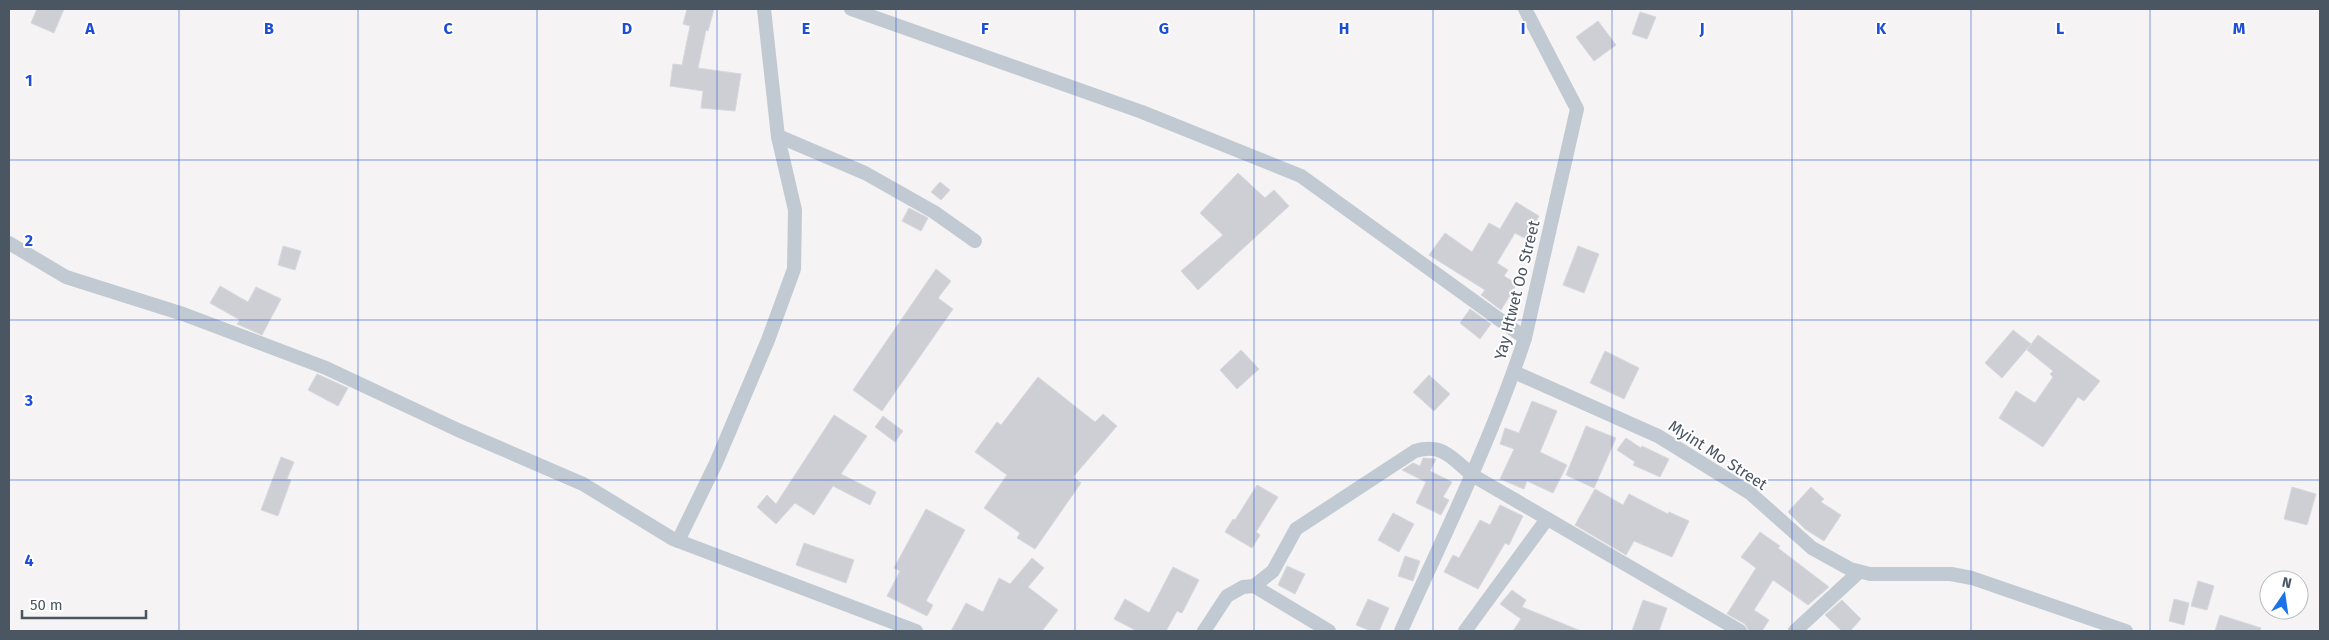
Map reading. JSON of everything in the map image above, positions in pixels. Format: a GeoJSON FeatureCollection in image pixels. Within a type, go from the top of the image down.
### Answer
{"type":"FeatureCollection","features":[{"type":"Feature","properties":{"kind":"street"},"geometry":{"type":"LineString","coordinates":[[678,541],[727,436],[768,340],[794,269],[795,210],[778,136],[764,9]]}},
{"type":"Feature","properties":{"kind":"street"},"geometry":{"type":"LineString","coordinates":[[851,9],[1142,112],[1301,176],[1525,338]]}},
{"type":"Feature","properties":{"kind":"street","name":"Yay Htwet Oo Street"},"geometry":{"type":"LineString","coordinates":[[1401,631],[1472,475],[1514,372],[1525,338],[1577,109],[1525,9]]}},
{"type":"Feature","properties":{"kind":"street"},"geometry":{"type":"LineString","coordinates":[[778,136],[865,173],[934,212],[976,241]]}},
{"type":"Feature","properties":{"kind":"street"},"geometry":{"type":"LineString","coordinates":[[9,243],[66,277],[183,314],[326,368],[458,430],[583,484],[678,541],[916,631]]}},
{"type":"Feature","properties":{"kind":"street","name":"Myint Mo Street"},"geometry":{"type":"LineString","coordinates":[[1514,372],[1658,436],[1750,494],[1812,548],[1859,572],[1951,574],[1972,578],[2126,631]]}},
{"type":"Feature","properties":{"kind":"street"},"geometry":{"type":"LineString","coordinates":[[1204,631],[1227,596],[1243,587],[1254,586],[1272,571],[1296,529],[1415,451],[1428,447],[1442,449],[1472,475],[1740,631]]}},
{"type":"Feature","properties":{"kind":"street"},"geometry":{"type":"LineString","coordinates":[[1466,631],[1547,519]]}},
{"type":"Feature","properties":{"kind":"street"},"geometry":{"type":"LineString","coordinates":[[1795,631],[1859,572]]}},
{"type":"Feature","properties":{"kind":"street"},"geometry":{"type":"LineString","coordinates":[[1254,586],[1329,631]]}},
{"type":"Feature","properties":{"kind":"building"},"geometry":{"type":"Polygon","coordinates":[[[37,9],[64,9],[54,33],[31,23],[37,9]]]}},
{"type":"Feature","properties":{"kind":"building"},"geometry":{"type":"Polygon","coordinates":[[[687,9],[714,9],[708,31],[706,30],[698,68],[741,74],[735,111],[701,108],[703,91],[670,86],[673,64],[682,65],[690,26],[683,24],[687,9]]]}},
{"type":"Feature","properties":{"kind":"building"},"geometry":{"type":"Polygon","coordinates":[[[1640,12],[1656,17],[1647,39],[1632,34],[1640,12]]]}},
{"type":"Feature","properties":{"kind":"building"},"geometry":{"type":"Polygon","coordinates":[[[1598,21],[1616,45],[1594,61],[1576,37],[1598,21]]]}},
{"type":"Feature","properties":{"kind":"building"},"geometry":{"type":"Polygon","coordinates":[[[1238,173],[1265,198],[1274,190],[1289,206],[1198,290],[1181,271],[1223,235],[1200,213],[1238,173]]]}},
{"type":"Feature","properties":{"kind":"building"},"geometry":{"type":"Polygon","coordinates":[[[940,182],[950,190],[941,200],[931,192],[940,182]]]}},
{"type":"Feature","properties":{"kind":"building"},"geometry":{"type":"Polygon","coordinates":[[[1516,202],[1539,216],[1526,239],[1515,233],[1497,263],[1508,270],[1504,276],[1517,284],[1501,310],[1481,295],[1485,290],[1429,255],[1445,233],[1472,252],[1489,223],[1500,229],[1516,202]]]}},
{"type":"Feature","properties":{"kind":"building"},"geometry":{"type":"Polygon","coordinates":[[[909,208],[928,218],[921,231],[902,221],[909,208]]]}},
{"type":"Feature","properties":{"kind":"building"},"geometry":{"type":"Polygon","coordinates":[[[283,246],[301,251],[295,270],[278,265],[283,246]]]}},
{"type":"Feature","properties":{"kind":"building"},"geometry":{"type":"Polygon","coordinates":[[[1578,246],[1599,254],[1584,293],[1563,285],[1578,246]]]}},
{"type":"Feature","properties":{"kind":"building"},"geometry":{"type":"Polygon","coordinates":[[[936,269],[951,281],[938,298],[953,309],[882,411],[853,390],[936,269]]]}},
{"type":"Feature","properties":{"kind":"building"},"geometry":{"type":"Polygon","coordinates":[[[220,286],[248,302],[256,287],[281,299],[262,335],[237,324],[240,320],[210,303],[220,286]]]}},
{"type":"Feature","properties":{"kind":"building"},"geometry":{"type":"Polygon","coordinates":[[[1470,309],[1491,324],[1480,339],[1460,323],[1470,309]]]}},
{"type":"Feature","properties":{"kind":"building"},"geometry":{"type":"Polygon","coordinates":[[[2013,330],[2031,344],[2002,378],[1985,363],[2013,330]]]}},
{"type":"Feature","properties":{"kind":"building"},"geometry":{"type":"Polygon","coordinates":[[[2038,335],[2100,381],[2084,401],[2078,397],[2043,447],[1999,418],[2016,391],[2035,403],[2053,377],[2050,374],[2053,371],[2027,350],[2038,335]]]}},
{"type":"Feature","properties":{"kind":"building"},"geometry":{"type":"Polygon","coordinates":[[[1241,350],[1259,369],[1237,389],[1220,370],[1241,350]]]}},
{"type":"Feature","properties":{"kind":"building"},"geometry":{"type":"Polygon","coordinates":[[[1605,351],[1639,368],[1624,399],[1590,383],[1605,351]]]}},
{"type":"Feature","properties":{"kind":"building"},"geometry":{"type":"Polygon","coordinates":[[[317,374],[348,388],[338,406],[308,390],[317,374]]]}},
{"type":"Feature","properties":{"kind":"building"},"geometry":{"type":"Polygon","coordinates":[[[1429,375],[1450,394],[1434,411],[1413,392],[1429,375]]]}},
{"type":"Feature","properties":{"kind":"building"},"geometry":{"type":"Polygon","coordinates":[[[1038,377],[1095,422],[1103,414],[1117,426],[1073,477],[1081,483],[1035,549],[1017,538],[1020,533],[984,508],[1007,475],[975,452],[997,422],[1001,425],[1038,377]]]}},
{"type":"Feature","properties":{"kind":"building"},"geometry":{"type":"Polygon","coordinates":[[[1532,401],[1557,411],[1540,452],[1567,465],[1553,493],[1527,481],[1524,489],[1500,479],[1514,449],[1500,444],[1505,428],[1519,433],[1532,401]]]}},
{"type":"Feature","properties":{"kind":"building"},"geometry":{"type":"Polygon","coordinates":[[[834,415],[867,436],[841,474],[876,492],[870,505],[833,486],[814,515],[795,503],[776,524],[757,507],[767,495],[776,504],[834,415]]]}},
{"type":"Feature","properties":{"kind":"building"},"geometry":{"type":"Polygon","coordinates":[[[883,416],[903,431],[895,442],[875,427],[883,416]]]}},
{"type":"Feature","properties":{"kind":"building"},"geometry":{"type":"Polygon","coordinates":[[[1586,426],[1616,438],[1594,488],[1566,475],[1586,426]]]}},
{"type":"Feature","properties":{"kind":"building"},"geometry":{"type":"Polygon","coordinates":[[[1626,438],[1641,448],[1642,446],[1669,459],[1660,477],[1633,465],[1635,462],[1617,450],[1626,438]]]}},
{"type":"Feature","properties":{"kind":"building"},"geometry":{"type":"Polygon","coordinates":[[[281,457],[294,462],[287,479],[291,480],[278,516],[261,510],[281,457]]]}},
{"type":"Feature","properties":{"kind":"building"},"geometry":{"type":"Polygon","coordinates":[[[1423,458],[1436,459],[1430,471],[1452,482],[1443,497],[1449,500],[1441,515],[1416,503],[1426,482],[1402,470],[1413,463],[1420,466],[1423,458]]]}},
{"type":"Feature","properties":{"kind":"building"},"geometry":{"type":"Polygon","coordinates":[[[1257,485],[1278,497],[1256,532],[1260,535],[1252,548],[1225,532],[1233,519],[1235,520],[1257,485]]]}},
{"type":"Feature","properties":{"kind":"building"},"geometry":{"type":"Polygon","coordinates":[[[1811,487],[1824,499],[1821,502],[1841,515],[1824,541],[1805,529],[1788,512],[1811,487]]]}},
{"type":"Feature","properties":{"kind":"building"},"geometry":{"type":"Polygon","coordinates":[[[2292,487],[2316,494],[2307,525],[2284,519],[2292,487]]]}},
{"type":"Feature","properties":{"kind":"building"},"geometry":{"type":"Polygon","coordinates":[[[1595,489],[1623,505],[1629,494],[1668,514],[1669,512],[1689,521],[1672,557],[1634,541],[1626,555],[1575,525],[1595,489]]]}},
{"type":"Feature","properties":{"kind":"building"},"geometry":{"type":"Polygon","coordinates":[[[1500,505],[1523,516],[1509,545],[1505,543],[1478,589],[1444,572],[1453,555],[1459,558],[1480,520],[1490,525],[1500,505]]]}},
{"type":"Feature","properties":{"kind":"building"},"geometry":{"type":"Polygon","coordinates":[[[926,509],[965,530],[926,601],[933,605],[927,616],[887,596],[900,571],[894,568],[926,509]]]}},
{"type":"Feature","properties":{"kind":"building"},"geometry":{"type":"Polygon","coordinates":[[[1393,513],[1414,524],[1399,552],[1378,540],[1393,513]]]}},
{"type":"Feature","properties":{"kind":"building"},"geometry":{"type":"Polygon","coordinates":[[[1760,532],[1780,546],[1778,548],[1829,587],[1808,605],[1773,580],[1754,610],[1769,620],[1762,631],[1749,631],[1745,624],[1727,614],[1756,568],[1741,557],[1760,532]]]}},
{"type":"Feature","properties":{"kind":"building"},"geometry":{"type":"Polygon","coordinates":[[[804,543],[854,560],[846,583],[796,565],[804,543]]]}},
{"type":"Feature","properties":{"kind":"building"},"geometry":{"type":"Polygon","coordinates":[[[1405,556],[1420,561],[1413,581],[1398,576],[1405,556]]]}},
{"type":"Feature","properties":{"kind":"building"},"geometry":{"type":"Polygon","coordinates":[[[1032,558],[1044,568],[1028,587],[1058,610],[1042,631],[951,631],[966,603],[983,612],[999,578],[1010,584],[1032,558]]]}},
{"type":"Feature","properties":{"kind":"building"},"geometry":{"type":"Polygon","coordinates":[[[1287,566],[1305,574],[1295,594],[1278,585],[1287,566]]]}},
{"type":"Feature","properties":{"kind":"building"},"geometry":{"type":"Polygon","coordinates":[[[1173,567],[1199,580],[1182,613],[1177,611],[1166,631],[1137,631],[1114,619],[1125,599],[1149,613],[1173,567]]]}},
{"type":"Feature","properties":{"kind":"building"},"geometry":{"type":"Polygon","coordinates":[[[2198,581],[2214,586],[2207,610],[2191,606],[2198,581]]]}},
{"type":"Feature","properties":{"kind":"building"},"geometry":{"type":"Polygon","coordinates":[[[1512,590],[1526,600],[1522,607],[1581,631],[1513,631],[1521,619],[1500,604],[1512,590]]]}},
{"type":"Feature","properties":{"kind":"building"},"geometry":{"type":"Polygon","coordinates":[[[1368,599],[1389,608],[1379,631],[1371,631],[1356,625],[1368,599]]]}},
{"type":"Feature","properties":{"kind":"building"},"geometry":{"type":"Polygon","coordinates":[[[2174,599],[2189,603],[2184,625],[2169,621],[2174,599]]]}},
{"type":"Feature","properties":{"kind":"building"},"geometry":{"type":"Polygon","coordinates":[[[1643,600],[1667,608],[1659,631],[1632,631],[1643,600]]]}},
{"type":"Feature","properties":{"kind":"building"},"geometry":{"type":"Polygon","coordinates":[[[1842,600],[1861,619],[1850,631],[1842,631],[1825,615],[1842,600]]]}},
{"type":"Feature","properties":{"kind":"building"},"geometry":{"type":"Polygon","coordinates":[[[2220,615],[2261,628],[2260,631],[2215,631],[2220,615]]]}}]}
